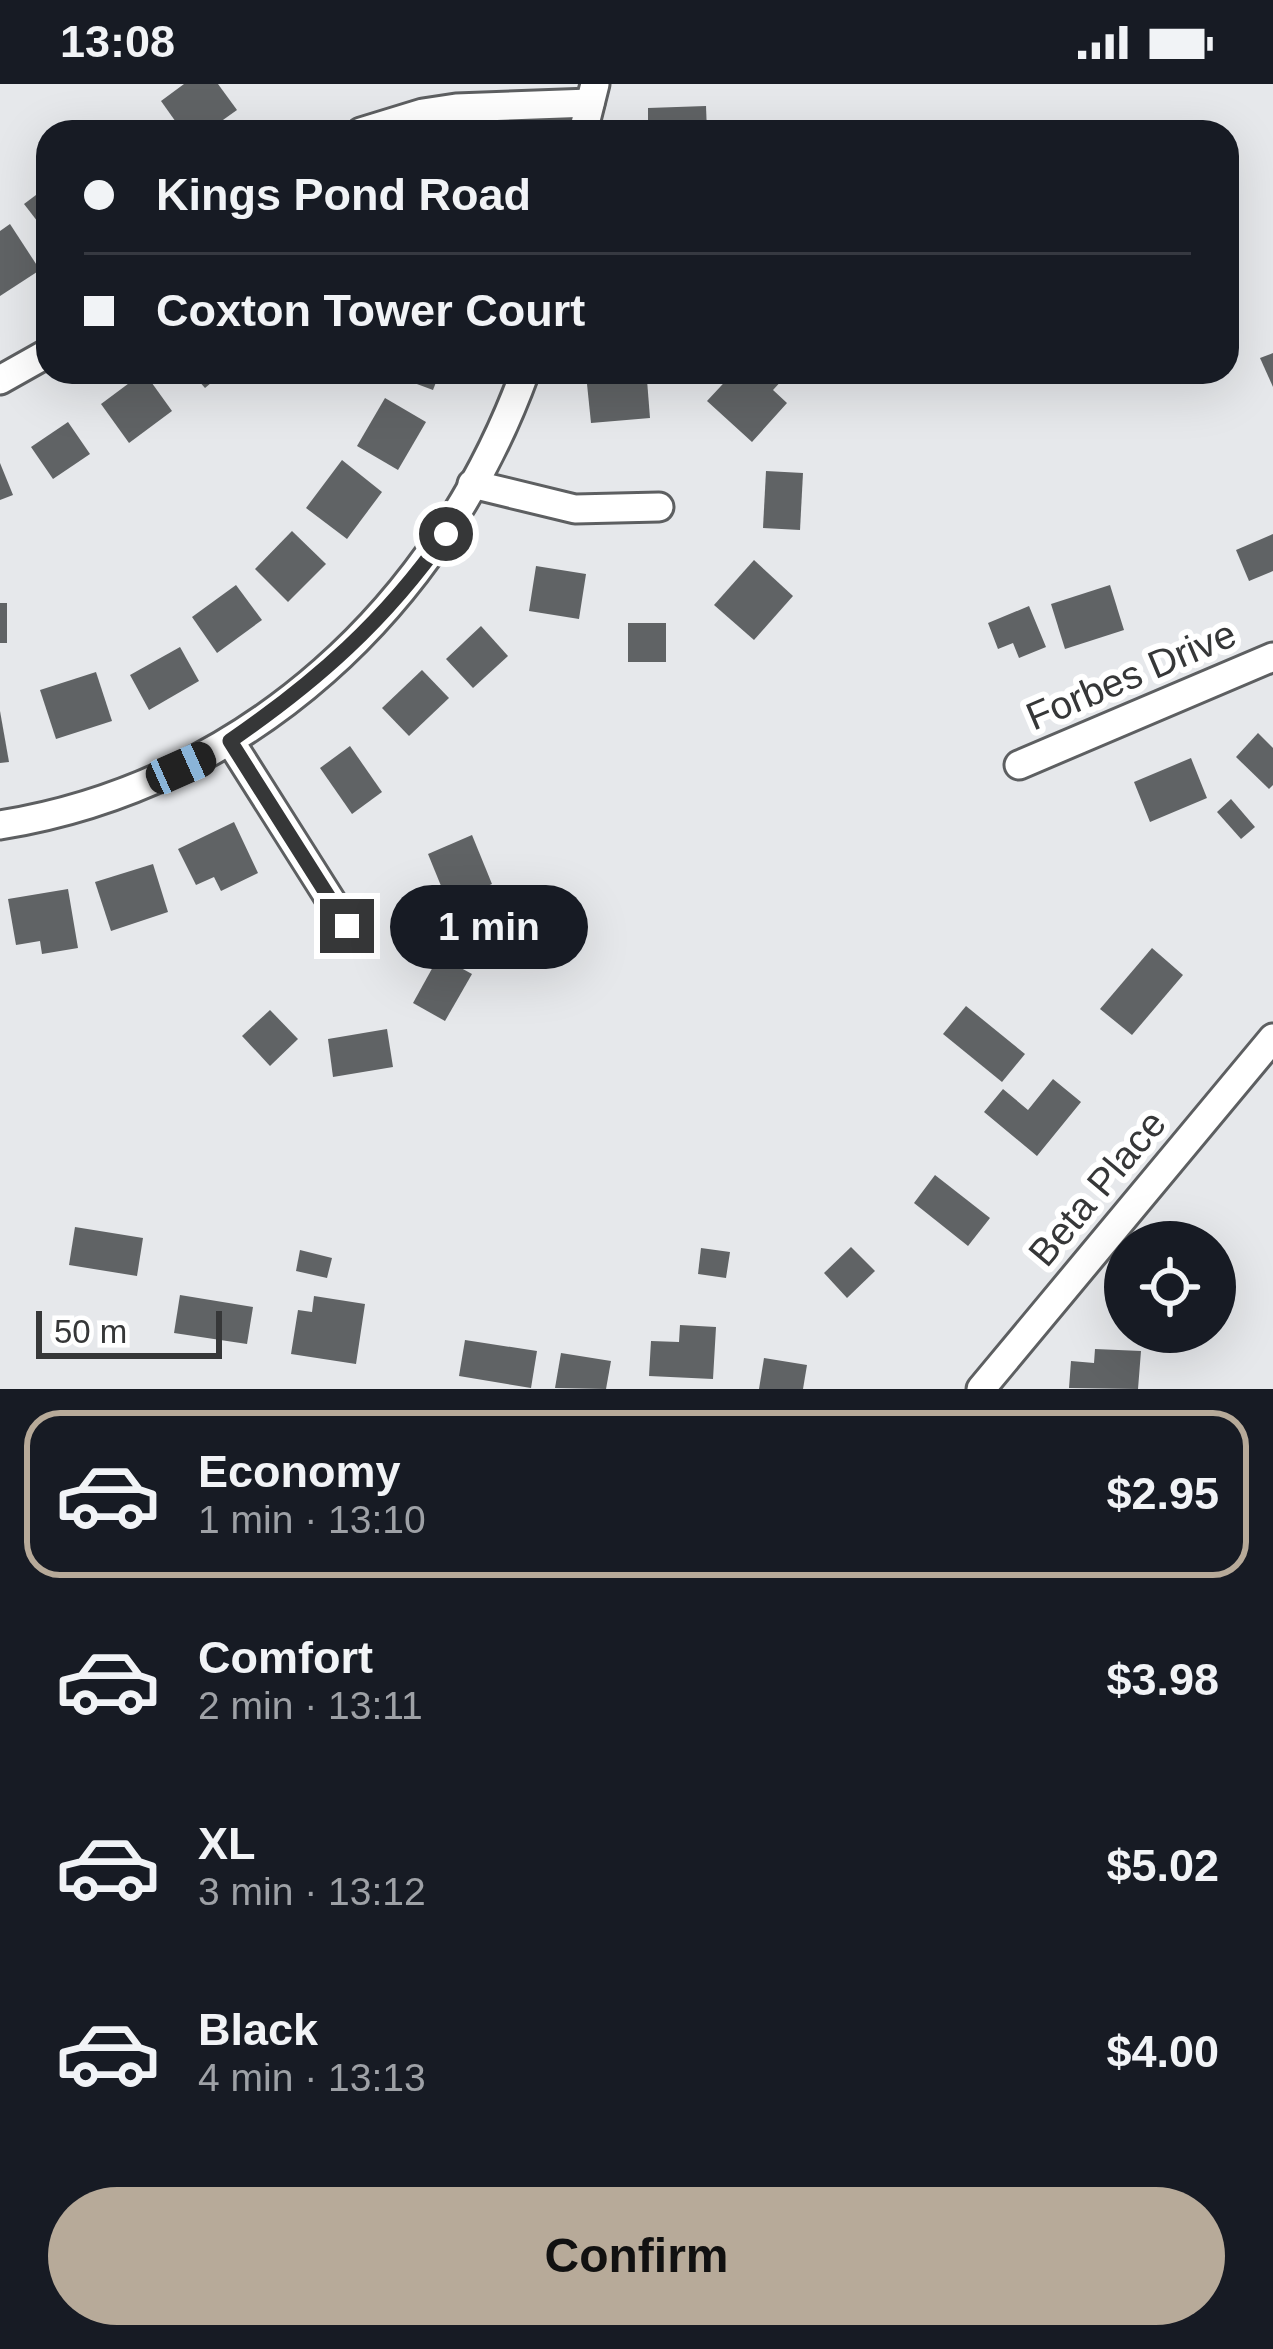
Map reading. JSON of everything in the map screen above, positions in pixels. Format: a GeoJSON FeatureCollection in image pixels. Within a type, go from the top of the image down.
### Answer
{"type":"FeatureCollection","features":[{"type":"Feature","properties":{"kind":"street"},"geometry":{"type":"LineString","coordinates":[[400,120],[456,108],[592,94]]}},
{"type":"Feature","properties":{"kind":"street"},"geometry":{"type":"LineString","coordinates":[[0,380],[36,360]]}},
{"type":"Feature","properties":{"kind":"street"},"geometry":{"type":"LineString","coordinates":[[0,825],[97,801],[208,756],[309,685],[369,630],[422,568],[508,418],[520,384]]}},
{"type":"Feature","properties":{"kind":"street"},"geometry":{"type":"LineString","coordinates":[[472,484],[575,509],[659,507]]}},
{"type":"Feature","properties":{"kind":"street","name":"Forbes Drive"},"geometry":{"type":"LineString","coordinates":[[1019,765],[1273,657]]}},
{"type":"Feature","properties":{"kind":"street"},"geometry":{"type":"LineString","coordinates":[[230,741],[347,926]]}},
{"type":"Feature","properties":{"kind":"street","name":"Beta Place"},"geometry":{"type":"LineString","coordinates":[[981,1389],[1273,1037]]}},
{"type":"Feature","properties":{"kind":"building"},"geometry":{"type":"Polygon","coordinates":[[[184,84],[218,84],[237,110],[223,120],[174,120],[161,101],[184,84]]]}},
{"type":"Feature","properties":{"kind":"building"},"geometry":{"type":"Polygon","coordinates":[[[706,106],[707,120],[648,120],[648,108],[706,106]]]}},
{"type":"Feature","properties":{"kind":"building"},"geometry":{"type":"Polygon","coordinates":[[[36,195],[36,220],[24,204],[36,195]]]}},
{"type":"Feature","properties":{"kind":"building"},"geometry":{"type":"Polygon","coordinates":[[[10,224],[36,264],[36,273],[0,296],[0,231],[10,224]]]}},
{"type":"Feature","properties":{"kind":"building"},"geometry":{"type":"Polygon","coordinates":[[[1273,353],[1273,387],[1260,358],[1273,353]]]}},
{"type":"Feature","properties":{"kind":"building"},"geometry":{"type":"Polygon","coordinates":[[[128,384],[153,384],[172,411],[129,443],[101,404],[128,384]]]}},
{"type":"Feature","properties":{"kind":"building"},"geometry":{"type":"Polygon","coordinates":[[[587,384],[647,384],[650,418],[591,423],[587,384]]]}},
{"type":"Feature","properties":{"kind":"building"},"geometry":{"type":"Polygon","coordinates":[[[723,384],[779,384],[773,390],[787,403],[752,442],[707,401],[723,384]]]}},
{"type":"Feature","properties":{"kind":"building"},"geometry":{"type":"Polygon","coordinates":[[[385,398],[426,422],[398,470],[357,446],[385,398]]]}},
{"type":"Feature","properties":{"kind":"building"},"geometry":{"type":"Polygon","coordinates":[[[68,422],[90,454],[53,479],[31,447],[68,422]]]}},
{"type":"Feature","properties":{"kind":"building"},"geometry":{"type":"Polygon","coordinates":[[[342,460],[382,492],[347,539],[306,508],[342,460]]]}},
{"type":"Feature","properties":{"kind":"building"},"geometry":{"type":"Polygon","coordinates":[[[0,463],[13,495],[0,500],[0,463]]]}},
{"type":"Feature","properties":{"kind":"building"},"geometry":{"type":"Polygon","coordinates":[[[766,471],[803,473],[800,530],[763,528],[766,471]]]}},
{"type":"Feature","properties":{"kind":"building"},"geometry":{"type":"Polygon","coordinates":[[[292,531],[326,564],[288,602],[255,569],[292,531]]]}},
{"type":"Feature","properties":{"kind":"building"},"geometry":{"type":"Polygon","coordinates":[[[1273,534],[1273,571],[1249,581],[1236,550],[1273,534]]]}},
{"type":"Feature","properties":{"kind":"building"},"geometry":{"type":"Polygon","coordinates":[[[754,560],[793,596],[754,640],[714,605],[754,560]]]}},
{"type":"Feature","properties":{"kind":"building"},"geometry":{"type":"Polygon","coordinates":[[[536,566],[586,574],[579,619],[529,611],[536,566]]]}},
{"type":"Feature","properties":{"kind":"building"},"geometry":{"type":"Polygon","coordinates":[[[236,585],[262,620],[217,653],[192,617],[236,585]]]}},
{"type":"Feature","properties":{"kind":"building"},"geometry":{"type":"Polygon","coordinates":[[[1110,585],[1124,630],[1065,649],[1051,604],[1110,585]]]}},
{"type":"Feature","properties":{"kind":"building"},"geometry":{"type":"Polygon","coordinates":[[[0,603],[7,603],[7,643],[0,643],[0,603]]]}},
{"type":"Feature","properties":{"kind":"building"},"geometry":{"type":"Polygon","coordinates":[[[1029,606],[1046,647],[1019,658],[1013,643],[998,649],[988,623],[1029,606]]]}},
{"type":"Feature","properties":{"kind":"building"},"geometry":{"type":"Polygon","coordinates":[[[628,623],[666,623],[666,662],[628,662],[628,623]]]}},
{"type":"Feature","properties":{"kind":"building"},"geometry":{"type":"Polygon","coordinates":[[[481,626],[508,656],[473,688],[446,659],[481,626]]]}},
{"type":"Feature","properties":{"kind":"building"},"geometry":{"type":"Polygon","coordinates":[[[180,647],[199,681],[149,710],[130,675],[180,647]]]}},
{"type":"Feature","properties":{"kind":"building"},"geometry":{"type":"Polygon","coordinates":[[[422,670],[449,698],[409,736],[382,708],[422,670]]]}},
{"type":"Feature","properties":{"kind":"building"},"geometry":{"type":"Polygon","coordinates":[[[96,672],[112,721],[56,739],[40,690],[96,672]]]}},
{"type":"Feature","properties":{"kind":"building"},"geometry":{"type":"Polygon","coordinates":[[[0,711],[9,762],[0,763],[0,711]]]}},
{"type":"Feature","properties":{"kind":"building"},"geometry":{"type":"Polygon","coordinates":[[[1258,733],[1273,748],[1269,789],[1236,757],[1258,733]]]}},
{"type":"Feature","properties":{"kind":"building"},"geometry":{"type":"Polygon","coordinates":[[[350,746],[382,792],[352,814],[320,768],[350,746]]]}},
{"type":"Feature","properties":{"kind":"building"},"geometry":{"type":"Polygon","coordinates":[[[1191,758],[1207,798],[1150,822],[1134,782],[1191,758]]]}},
{"type":"Feature","properties":{"kind":"building"},"geometry":{"type":"Polygon","coordinates":[[[1231,799],[1255,827],[1241,839],[1217,812],[1231,799]]]}},
{"type":"Feature","properties":{"kind":"building"},"geometry":{"type":"Polygon","coordinates":[[[234,822],[258,873],[221,891],[214,877],[196,885],[178,849],[234,822]]]}},
{"type":"Feature","properties":{"kind":"building"},"geometry":{"type":"Polygon","coordinates":[[[472,835],[492,884],[448,903],[428,854],[472,835]]]}},
{"type":"Feature","properties":{"kind":"building"},"geometry":{"type":"Polygon","coordinates":[[[153,864],[168,912],[111,931],[95,882],[153,864]]]}},
{"type":"Feature","properties":{"kind":"building"},"geometry":{"type":"Polygon","coordinates":[[[68,889],[78,948],[42,954],[40,941],[16,945],[8,899],[68,889]]]}},
{"type":"Feature","properties":{"kind":"building"},"geometry":{"type":"Polygon","coordinates":[[[1152,948],[1183,975],[1132,1035],[1100,1009],[1152,948]]]}},
{"type":"Feature","properties":{"kind":"building"},"geometry":{"type":"Polygon","coordinates":[[[439,956],[472,974],[445,1021],[413,1003],[439,956]]]}},
{"type":"Feature","properties":{"kind":"building"},"geometry":{"type":"Polygon","coordinates":[[[966,1006],[1025,1054],[1002,1082],[943,1034],[966,1006]]]}},
{"type":"Feature","properties":{"kind":"building"},"geometry":{"type":"Polygon","coordinates":[[[270,1010],[298,1039],[270,1066],[242,1036],[270,1010]]]}},
{"type":"Feature","properties":{"kind":"building"},"geometry":{"type":"Polygon","coordinates":[[[387,1029],[393,1067],[333,1077],[328,1039],[387,1029]]]}},
{"type":"Feature","properties":{"kind":"building"},"geometry":{"type":"Polygon","coordinates":[[[1053,1079],[1081,1102],[1037,1156],[984,1112],[1003,1089],[1028,1110],[1053,1079]]]}},
{"type":"Feature","properties":{"kind":"building"},"geometry":{"type":"Polygon","coordinates":[[[935,1175],[990,1218],[968,1246],[914,1203],[935,1175]]]}},
{"type":"Feature","properties":{"kind":"building"},"geometry":{"type":"Polygon","coordinates":[[[75,1227],[143,1238],[137,1276],[69,1265],[75,1227]]]}},
{"type":"Feature","properties":{"kind":"building"},"geometry":{"type":"Polygon","coordinates":[[[851,1247],[875,1271],[847,1298],[824,1273],[851,1247]]]}},
{"type":"Feature","properties":{"kind":"building"},"geometry":{"type":"Polygon","coordinates":[[[701,1248],[730,1252],[726,1278],[698,1274],[701,1248]]]}},
{"type":"Feature","properties":{"kind":"building"},"geometry":{"type":"Polygon","coordinates":[[[300,1250],[332,1258],[327,1278],[296,1271],[300,1250]]]}},
{"type":"Feature","properties":{"kind":"building"},"geometry":{"type":"Polygon","coordinates":[[[180,1295],[253,1307],[247,1344],[174,1333],[180,1295]]]}},
{"type":"Feature","properties":{"kind":"building"},"geometry":{"type":"Polygon","coordinates":[[[314,1296],[365,1304],[356,1364],[291,1354],[298,1310],[312,1312],[314,1296]]]}},
{"type":"Feature","properties":{"kind":"building"},"geometry":{"type":"Polygon","coordinates":[[[680,1325],[716,1327],[713,1379],[649,1376],[651,1341],[679,1342],[680,1325]]]}},
{"type":"Feature","properties":{"kind":"building"},"geometry":{"type":"Polygon","coordinates":[[[465,1340],[537,1351],[531,1388],[459,1376],[465,1340]]]}},
{"type":"Feature","properties":{"kind":"building"},"geometry":{"type":"Polygon","coordinates":[[[1095,1349],[1141,1353],[1138,1389],[1069,1388],[1071,1361],[1094,1363],[1095,1349]]]}},
{"type":"Feature","properties":{"kind":"building"},"geometry":{"type":"Polygon","coordinates":[[[561,1353],[611,1361],[606,1389],[555,1388],[561,1353]]]}},
{"type":"Feature","properties":{"kind":"building"},"geometry":{"type":"Polygon","coordinates":[[[764,1358],[807,1365],[803,1389],[759,1389],[764,1358]]]}},
{"type":"Feature","properties":{"kind":"route"},"geometry":{"type":"LineString","coordinates":[[347,926],[230,741],[309,685],[369,630],[446,534]]}}]}
